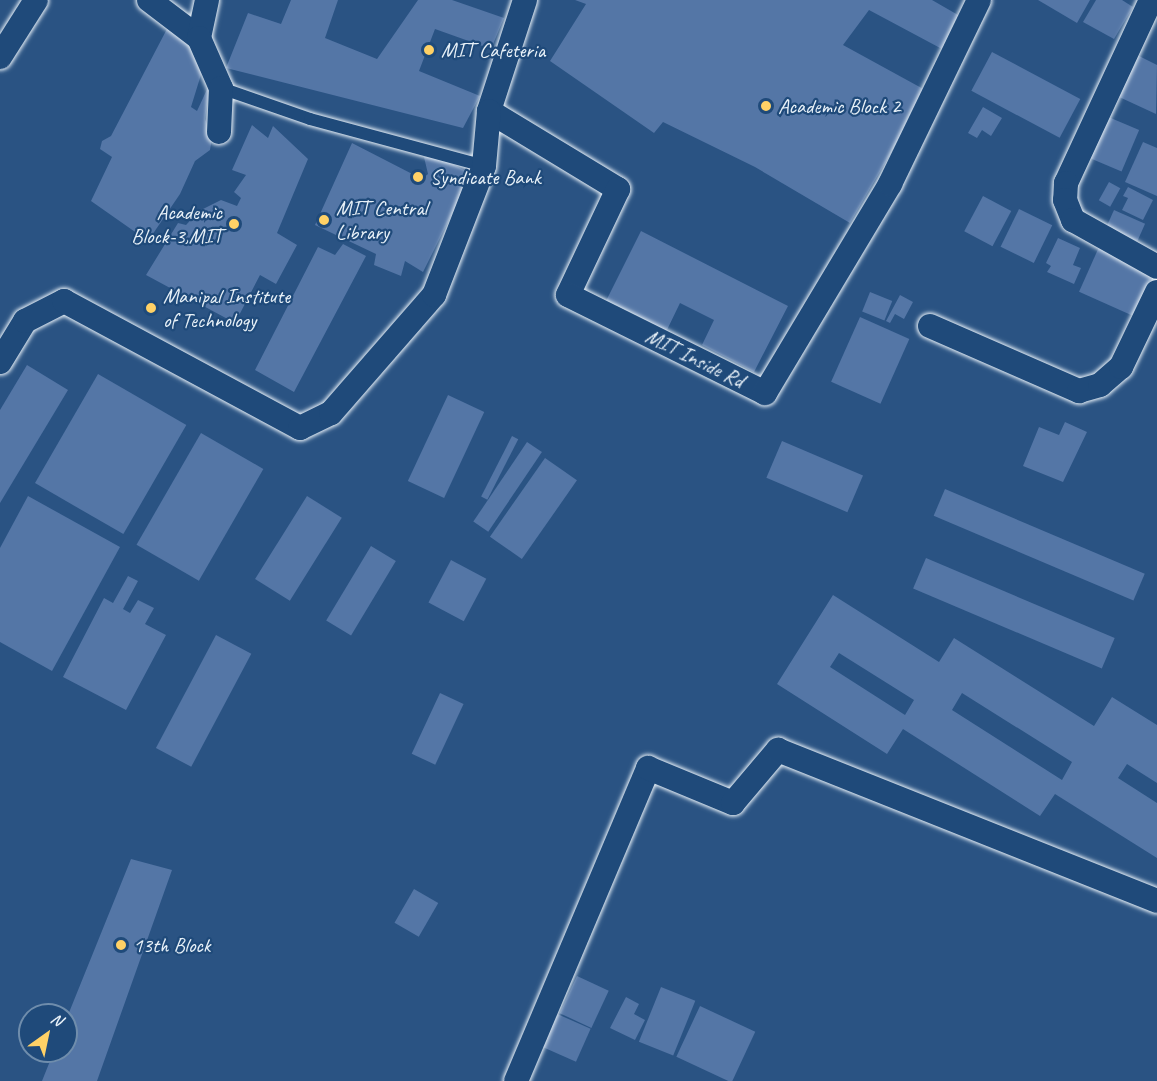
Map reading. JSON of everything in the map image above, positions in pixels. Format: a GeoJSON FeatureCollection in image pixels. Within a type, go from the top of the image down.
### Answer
{"type":"FeatureCollection","features":[{"type":"Feature","properties":{"kind":"street"},"geometry":{"type":"LineString","coordinates":[[0,57],[36,0]]}},
{"type":"Feature","properties":{"kind":"street"},"geometry":{"type":"LineString","coordinates":[[149,0],[199,38],[221,88],[219,132]]}},
{"type":"Feature","properties":{"kind":"street"},"geometry":{"type":"LineString","coordinates":[[199,38],[207,0]]}},
{"type":"Feature","properties":{"kind":"street"},"geometry":{"type":"LineString","coordinates":[[0,362],[25,321],[64,301],[300,428],[331,413],[434,296],[484,166],[489,111],[525,0]]}},
{"type":"Feature","properties":{"kind":"street","name":"MIT Inside Rd"},"geometry":{"type":"LineString","coordinates":[[489,111],[618,189],[568,295],[765,393],[890,184],[979,0]]}},
{"type":"Feature","properties":{"kind":"street"},"geometry":{"type":"LineString","coordinates":[[1151,0],[1066,183],[1065,201],[1073,220],[1157,267]]}},
{"type":"Feature","properties":{"kind":"street"},"geometry":{"type":"LineString","coordinates":[[930,326],[1079,391],[1100,386],[1121,367],[1157,292]]}},
{"type":"Feature","properties":{"kind":"street"},"geometry":{"type":"LineString","coordinates":[[516,1081],[648,768],[733,803],[778,750],[1157,901]]}},
{"type":"Feature","properties":{"kind":"lane"},"geometry":{"type":"LineString","coordinates":[[221,88],[310,119],[484,166]]}},
{"type":"Feature","properties":{"kind":"building"},"geometry":{"type":"Polygon","coordinates":[[[291,0],[338,0],[325,38],[377,59],[418,0],[452,0],[504,18],[491,49],[435,29],[419,71],[480,96],[463,128],[226,68],[248,13],[281,24],[291,0]]]}},
{"type":"Feature","properties":{"kind":"building","name":"Academic Block 2"},"geometry":{"type":"Polygon","coordinates":[[[575,0],[932,0],[965,19],[942,49],[869,10],[843,45],[927,91],[850,223],[755,167],[663,122],[654,133],[550,61],[586,4],[575,0]]]}},
{"type":"Feature","properties":{"kind":"building"},"geometry":{"type":"Polygon","coordinates":[[[1038,0],[1090,0],[1077,23],[1038,0]]]}},
{"type":"Feature","properties":{"kind":"building"},"geometry":{"type":"Polygon","coordinates":[[[1096,0],[1122,0],[1133,7],[1114,39],[1083,22],[1096,0]]]}},
{"type":"Feature","properties":{"kind":"building"},"geometry":{"type":"Polygon","coordinates":[[[168,27],[179,31],[204,65],[191,107],[197,111],[210,83],[205,119],[212,138],[210,150],[195,161],[180,194],[148,241],[91,201],[112,157],[100,149],[102,141],[111,136],[168,27]]]}},
{"type":"Feature","properties":{"kind":"building"},"geometry":{"type":"Polygon","coordinates":[[[992,52],[1080,99],[1060,138],[971,91],[992,52]]]}},
{"type":"Feature","properties":{"kind":"building"},"geometry":{"type":"Polygon","coordinates":[[[1137,55],[1157,65],[1156,114],[1117,96],[1137,55]]]}},
{"type":"Feature","properties":{"kind":"building"},"geometry":{"type":"Polygon","coordinates":[[[983,107],[1002,118],[991,136],[982,130],[977,138],[968,133],[983,107]]]}},
{"type":"Feature","properties":{"kind":"building"},"geometry":{"type":"Polygon","coordinates":[[[1106,116],[1139,130],[1122,171],[1088,157],[1106,116]]]}},
{"type":"Feature","properties":{"kind":"building","name":"Academic Block-3,MIT"},"geometry":{"type":"Polygon","coordinates":[[[252,125],[268,138],[273,126],[308,159],[277,233],[297,245],[276,284],[260,275],[235,323],[146,275],[178,223],[186,225],[199,211],[221,200],[237,206],[241,198],[234,192],[246,175],[232,170],[252,125]]]}},
{"type":"Feature","properties":{"kind":"building"},"geometry":{"type":"Polygon","coordinates":[[[1143,142],[1157,148],[1157,196],[1125,182],[1143,142]]]}},
{"type":"Feature","properties":{"kind":"building"},"geometry":{"type":"Polygon","coordinates":[[[352,143],[422,179],[428,174],[424,157],[446,152],[448,162],[472,174],[423,272],[405,261],[401,276],[374,265],[376,254],[315,225],[352,143]]]}},
{"type":"Feature","properties":{"kind":"building"},"geometry":{"type":"Polygon","coordinates":[[[1109,182],[1120,188],[1110,207],[1099,200],[1109,182]]]}},
{"type":"Feature","properties":{"kind":"building"},"geometry":{"type":"Polygon","coordinates":[[[1128,187],[1153,200],[1143,220],[1122,210],[1128,198],[1123,196],[1128,187]]]}},
{"type":"Feature","properties":{"kind":"building"},"geometry":{"type":"Polygon","coordinates":[[[983,196],[1011,211],[992,246],[964,231],[983,196]]]}},
{"type":"Feature","properties":{"kind":"building"},"geometry":{"type":"Polygon","coordinates":[[[1019,209],[1052,225],[1034,263],[1001,247],[1019,209]]]}},
{"type":"Feature","properties":{"kind":"building"},"geometry":{"type":"Polygon","coordinates":[[[1114,210],[1145,224],[1137,241],[1106,227],[1114,210]]]}},
{"type":"Feature","properties":{"kind":"building"},"geometry":{"type":"Polygon","coordinates":[[[641,231],[788,306],[754,372],[702,345],[714,320],[680,303],[666,332],[606,301],[641,231]]]}},
{"type":"Feature","properties":{"kind":"building"},"geometry":{"type":"Polygon","coordinates":[[[1058,238],[1080,248],[1073,265],[1081,268],[1074,284],[1047,272],[1051,266],[1046,263],[1058,238]]]}},
{"type":"Feature","properties":{"kind":"building"},"geometry":{"type":"Polygon","coordinates":[[[343,244],[366,256],[294,392],[255,370],[318,247],[335,255],[343,244]]]}},
{"type":"Feature","properties":{"kind":"building"},"geometry":{"type":"Polygon","coordinates":[[[1099,247],[1154,271],[1134,316],[1079,292],[1099,247]]]}},
{"type":"Feature","properties":{"kind":"building"},"geometry":{"type":"Polygon","coordinates":[[[870,292],[892,301],[884,320],[862,311],[870,292]]]}},
{"type":"Feature","properties":{"kind":"building"},"geometry":{"type":"Polygon","coordinates":[[[900,295],[913,302],[904,319],[895,314],[890,323],[886,321],[900,295]]]}},
{"type":"Feature","properties":{"kind":"building"},"geometry":{"type":"Polygon","coordinates":[[[860,317],[909,339],[880,404],[831,382],[860,317]]]}},
{"type":"Feature","properties":{"kind":"building"},"geometry":{"type":"Polygon","coordinates":[[[27,365],[68,390],[0,503],[0,410],[27,365]]]}},
{"type":"Feature","properties":{"kind":"building"},"geometry":{"type":"Polygon","coordinates":[[[98,374],[186,425],[123,534],[35,483],[98,374]]]}},
{"type":"Feature","properties":{"kind":"building"},"geometry":{"type":"Polygon","coordinates":[[[448,395],[484,412],[444,498],[408,481],[448,395]]]}},
{"type":"Feature","properties":{"kind":"building"},"geometry":{"type":"Polygon","coordinates":[[[1065,422],[1087,432],[1063,482],[1023,466],[1039,427],[1059,435],[1065,422]]]}},
{"type":"Feature","properties":{"kind":"building"},"geometry":{"type":"Polygon","coordinates":[[[201,433],[263,469],[199,581],[137,545],[201,433]]]}},
{"type":"Feature","properties":{"kind":"building"},"geometry":{"type":"Polygon","coordinates":[[[512,436],[518,439],[487,500],[481,497],[512,436]]]}},
{"type":"Feature","properties":{"kind":"building"},"geometry":{"type":"Polygon","coordinates":[[[782,441],[863,475],[847,512],[766,478],[782,441]]]}},
{"type":"Feature","properties":{"kind":"building"},"geometry":{"type":"Polygon","coordinates":[[[527,442],[542,452],[488,532],[473,522],[527,442]]]}},
{"type":"Feature","properties":{"kind":"building"},"geometry":{"type":"Polygon","coordinates":[[[545,458],[577,480],[522,559],[490,537],[545,458]]]}},
{"type":"Feature","properties":{"kind":"building"},"geometry":{"type":"Polygon","coordinates":[[[945,489],[1145,574],[1133,600],[934,516],[945,489]]]}},
{"type":"Feature","properties":{"kind":"building"},"geometry":{"type":"Polygon","coordinates":[[[28,496],[120,547],[52,671],[0,642],[0,548],[28,496]]]}},
{"type":"Feature","properties":{"kind":"building"},"geometry":{"type":"Polygon","coordinates":[[[307,496],[342,518],[290,601],[255,579],[307,496]]]}},
{"type":"Feature","properties":{"kind":"building"},"geometry":{"type":"Polygon","coordinates":[[[371,546],[396,561],[351,636],[326,621],[371,546]]]}},
{"type":"Feature","properties":{"kind":"building"},"geometry":{"type":"Polygon","coordinates":[[[926,558],[1115,638],[1102,668],[913,588],[926,558]]]}},
{"type":"Feature","properties":{"kind":"building"},"geometry":{"type":"Polygon","coordinates":[[[451,560],[486,579],[464,621],[428,602],[451,560]]]}},
{"type":"Feature","properties":{"kind":"building"},"geometry":{"type":"Polygon","coordinates":[[[128,576],[138,581],[123,609],[130,613],[138,600],[154,608],[145,624],[166,635],[126,710],[63,677],[104,598],[113,603],[128,576]]]}},
{"type":"Feature","properties":{"kind":"building"},"geometry":{"type":"Polygon","coordinates":[[[833,595],[939,662],[954,638],[1094,726],[1112,697],[1157,725],[1157,783],[1127,764],[1118,778],[1157,803],[1157,858],[1055,794],[1040,816],[903,729],[887,754],[777,684],[833,595]],[[839,653],[830,667],[905,715],[914,700],[839,653]],[[962,693],[952,710],[1062,780],[1072,762],[962,693]]]}},
{"type":"Feature","properties":{"kind":"building"},"geometry":{"type":"Polygon","coordinates":[[[216,635],[251,654],[191,767],[156,748],[216,635]]]}},
{"type":"Feature","properties":{"kind":"building"},"geometry":{"type":"Polygon","coordinates":[[[440,693],[464,704],[435,765],[412,754],[440,693]]]}},
{"type":"Feature","properties":{"kind":"building","name":"13th Block"},"geometry":{"type":"Polygon","coordinates":[[[131,859],[172,870],[97,1081],[42,1081],[49,1063],[78,1063],[78,1003],[73,1003],[131,859]]]}},
{"type":"Feature","properties":{"kind":"building"},"geometry":{"type":"Polygon","coordinates":[[[414,889],[438,903],[419,937],[394,923],[414,889]]]}},
{"type":"Feature","properties":{"kind":"building"},"geometry":{"type":"Polygon","coordinates":[[[577,976],[609,991],[591,1028],[560,1013],[577,976]]]}},
{"type":"Feature","properties":{"kind":"building"},"geometry":{"type":"Polygon","coordinates":[[[661,987],[695,1001],[673,1056],[639,1042],[661,987]]]}},
{"type":"Feature","properties":{"kind":"building"},"geometry":{"type":"Polygon","coordinates":[[[626,997],[639,1004],[634,1014],[645,1020],[635,1040],[610,1028],[626,997]]]}},
{"type":"Feature","properties":{"kind":"building"},"geometry":{"type":"Polygon","coordinates":[[[700,1006],[755,1032],[732,1081],[676,1057],[700,1006]]]}},
{"type":"Feature","properties":{"kind":"building"},"geometry":{"type":"Polygon","coordinates":[[[555,1013],[591,1029],[576,1062],[540,1046],[555,1013]]]}},
{"type":"Feature","properties":{"kind":"place","name":"MIT Cafeteria"},"geometry":{"type":"Point","coordinates":[429,50]}},
{"type":"Feature","properties":{"kind":"place","name":"Academic Block 2"},"geometry":{"type":"Point","coordinates":[766,106]}},
{"type":"Feature","properties":{"kind":"place","name":"Syndicate Bank"},"geometry":{"type":"Point","coordinates":[418,177]}},
{"type":"Feature","properties":{"kind":"place","name":"MIT Central Library"},"geometry":{"type":"Point","coordinates":[324,220]}},
{"type":"Feature","properties":{"kind":"place","name":"Academic Block-3,MIT"},"geometry":{"type":"Point","coordinates":[234,224]}},
{"type":"Feature","properties":{"kind":"place","name":"Manipal Institute of Technology"},"geometry":{"type":"Point","coordinates":[151,308]}},
{"type":"Feature","properties":{"kind":"place","name":"13th Block"},"geometry":{"type":"Point","coordinates":[121,945]}}]}
